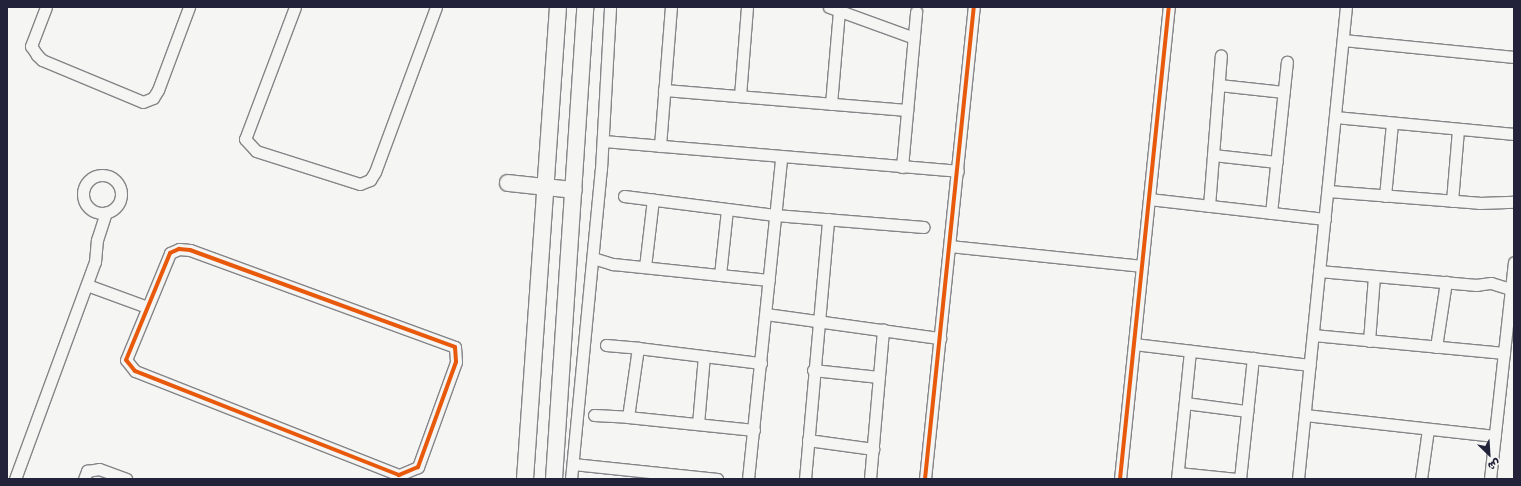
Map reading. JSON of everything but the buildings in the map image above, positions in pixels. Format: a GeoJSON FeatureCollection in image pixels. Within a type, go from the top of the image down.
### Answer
{"type":"FeatureCollection","features":[{"type":"Feature","properties":{"kind":"street"},"geometry":{"type":"LineString","coordinates":[[46,7],[31,46],[42,60],[143,102],[153,98],[158,90],[189,7]]}},
{"type":"Feature","properties":{"kind":"street"},"geometry":{"type":"LineString","coordinates":[[296,7],[245,139],[256,151],[360,184],[370,180],[375,172],[436,7]]}},
{"type":"Feature","properties":{"kind":"street"},"geometry":{"type":"LineString","coordinates":[[525,479],[558,7]]}},
{"type":"Feature","properties":{"kind":"street"},"geometry":{"type":"LineString","coordinates":[[554,479],[585,7]]}},
{"type":"Feature","properties":{"kind":"street"},"geometry":{"type":"LineString","coordinates":[[571,479],[603,142],[610,7]]}},
{"type":"Feature","properties":{"kind":"street"},"geometry":{"type":"LineString","coordinates":[[660,146],[671,7]]}},
{"type":"Feature","properties":{"kind":"street"},"geometry":{"type":"LineString","coordinates":[[740,96],[746,7]]}},
{"type":"Feature","properties":{"kind":"street"},"geometry":{"type":"LineString","coordinates":[[925,479],[974,7]]}},
{"type":"Feature","properties":{"kind":"street"},"geometry":{"type":"LineString","coordinates":[[1120,479],[1169,7]]}},
{"type":"Feature","properties":{"kind":"street"},"geometry":{"type":"LineString","coordinates":[[1298,479],[1346,7]]}},
{"type":"Feature","properties":{"kind":"street"},"geometry":{"type":"LineString","coordinates":[[831,104],[834,9],[914,38]]}},
{"type":"Feature","properties":{"kind":"street"},"geometry":{"type":"LineString","coordinates":[[902,167],[916,12]]}},
{"type":"Feature","properties":{"kind":"street"},"geometry":{"type":"LineString","coordinates":[[1343,40],[1514,57]]}},
{"type":"Feature","properties":{"kind":"street"},"geometry":{"type":"LineString","coordinates":[[1209,206],[1221,54]]}},
{"type":"Feature","properties":{"kind":"street"},"geometry":{"type":"LineString","coordinates":[[1271,213],[1287,62]]}},
{"type":"Feature","properties":{"kind":"street"},"geometry":{"type":"LineString","coordinates":[[1219,85],[1284,92]]}},
{"type":"Feature","properties":{"kind":"street"},"geometry":{"type":"LineString","coordinates":[[664,90],[907,110]]}},
{"type":"Feature","properties":{"kind":"street"},"geometry":{"type":"LineString","coordinates":[[1335,117],[1458,130],[1514,134]]}},
{"type":"Feature","properties":{"kind":"street"},"geometry":{"type":"LineString","coordinates":[[1385,196],[1392,123]]}},
{"type":"Feature","properties":{"kind":"street"},"geometry":{"type":"LineString","coordinates":[[1452,201],[1458,130]]}},
{"type":"Feature","properties":{"kind":"street"},"geometry":{"type":"LineString","coordinates":[[603,142],[958,172]]}},
{"type":"Feature","properties":{"kind":"street"},"geometry":{"type":"LineString","coordinates":[[1213,155],[1277,162]]}},
{"type":"Feature","properties":{"kind":"street"},"geometry":{"type":"LineString","coordinates":[[748,479],[781,156]]}},
{"type":"Feature","properties":{"kind":"street"},"geometry":{"type":"LineString","coordinates":[[508,183],[574,190]]}},
{"type":"Feature","properties":{"kind":"street"},"geometry":{"type":"LineString","coordinates":[[1328,191],[1452,201],[1514,202]]}},
{"type":"Feature","properties":{"kind":"street"},"geometry":{"type":"LineString","coordinates":[[624,196],[775,215],[924,227]]}},
{"type":"Feature","properties":{"kind":"street"},"geometry":{"type":"LineString","coordinates":[[645,267],[652,199]]}},
{"type":"Feature","properties":{"kind":"street"},"geometry":{"type":"LineString","coordinates":[[1149,199],[1325,219]]}},
{"type":"Feature","properties":{"kind":"street"},"geometry":{"type":"LineString","coordinates":[[720,275],[727,209]]}},
{"type":"Feature","properties":{"kind":"street"},"geometry":{"type":"LineString","coordinates":[[15,479],[95,262],[97,240],[106,212]]}},
{"type":"Feature","properties":{"kind":"street"},"geometry":{"type":"LineString","coordinates":[[805,479],[817,321],[828,219]]}},
{"type":"Feature","properties":{"kind":"street"},"geometry":{"type":"LineString","coordinates":[[950,246],[1142,266]]}},
{"type":"Feature","properties":{"kind":"street"},"geometry":{"type":"LineString","coordinates":[[180,248],[190,250],[455,347],[456,362],[418,467],[399,475],[135,371],[126,360],[147,307],[170,253],[180,248]]}},
{"type":"Feature","properties":{"kind":"street"},"geometry":{"type":"LineString","coordinates":[[592,258],[613,264],[750,278],[770,275]]}},
{"type":"Feature","properties":{"kind":"street"},"geometry":{"type":"LineString","coordinates":[[1490,479],[1514,262]]}},
{"type":"Feature","properties":{"kind":"street"},"geometry":{"type":"LineString","coordinates":[[1320,271],[1476,285],[1491,283],[1511,289]]}},
{"type":"Feature","properties":{"kind":"street"},"geometry":{"type":"LineString","coordinates":[[1369,340],[1374,276]]}},
{"type":"Feature","properties":{"kind":"street"},"geometry":{"type":"LineString","coordinates":[[1436,347],[1446,282]]}},
{"type":"Feature","properties":{"kind":"street"},"geometry":{"type":"LineString","coordinates":[[87,285],[147,307]]}},
{"type":"Feature","properties":{"kind":"street"},"geometry":{"type":"LineString","coordinates":[[766,314],[940,338]]}},
{"type":"Feature","properties":{"kind":"street"},"geometry":{"type":"LineString","coordinates":[[870,479],[883,330]]}},
{"type":"Feature","properties":{"kind":"street"},"geometry":{"type":"LineString","coordinates":[[1313,335],[1504,353]]}},
{"type":"Feature","properties":{"kind":"street"},"geometry":{"type":"LineString","coordinates":[[1134,344],[1310,365]]}},
{"type":"Feature","properties":{"kind":"street"},"geometry":{"type":"LineString","coordinates":[[606,345],[761,362]]}},
{"type":"Feature","properties":{"kind":"street"},"geometry":{"type":"LineString","coordinates":[[628,417],[638,348]]}},
{"type":"Feature","properties":{"kind":"street"},"geometry":{"type":"LineString","coordinates":[[1190,351],[1178,476],[1239,479],[1253,358]]}},
{"type":"Feature","properties":{"kind":"street"},"geometry":{"type":"LineString","coordinates":[[698,424],[704,356]]}},
{"type":"Feature","properties":{"kind":"street"},"geometry":{"type":"LineString","coordinates":[[813,370],[879,377]]}},
{"type":"Feature","properties":{"kind":"street"},"geometry":{"type":"LineString","coordinates":[[1185,403],[1247,411]]}},
{"type":"Feature","properties":{"kind":"street"},"geometry":{"type":"LineString","coordinates":[[594,414],[754,430]]}},
{"type":"Feature","properties":{"kind":"street"},"geometry":{"type":"LineString","coordinates":[[1305,415],[1495,436]]}},
{"type":"Feature","properties":{"kind":"street"},"geometry":{"type":"LineString","coordinates":[[1421,479],[1428,429]]}},
{"type":"Feature","properties":{"kind":"street"},"geometry":{"type":"LineString","coordinates":[[808,440],[873,449]]}},
{"type":"Feature","properties":{"kind":"street"},"geometry":{"type":"LineString","coordinates":[[573,464],[717,479]]}},
{"type":"Feature","properties":{"kind":"street"},"geometry":{"type":"LineString","coordinates":[[84,479],[87,471],[99,469],[126,479]]}},
{"type":"Feature","properties":{"kind":"cycle path"},"geometry":{"type":"LineString","coordinates":[[925,479],[974,7]]}},
{"type":"Feature","properties":{"kind":"cycle path"},"geometry":{"type":"LineString","coordinates":[[1120,479],[1169,7]]}},
{"type":"Feature","properties":{"kind":"cycle path"},"geometry":{"type":"LineString","coordinates":[[179,249],[190,250],[455,347],[456,362],[418,467],[399,475],[135,371],[126,360],[170,253],[179,249]]}}]}
